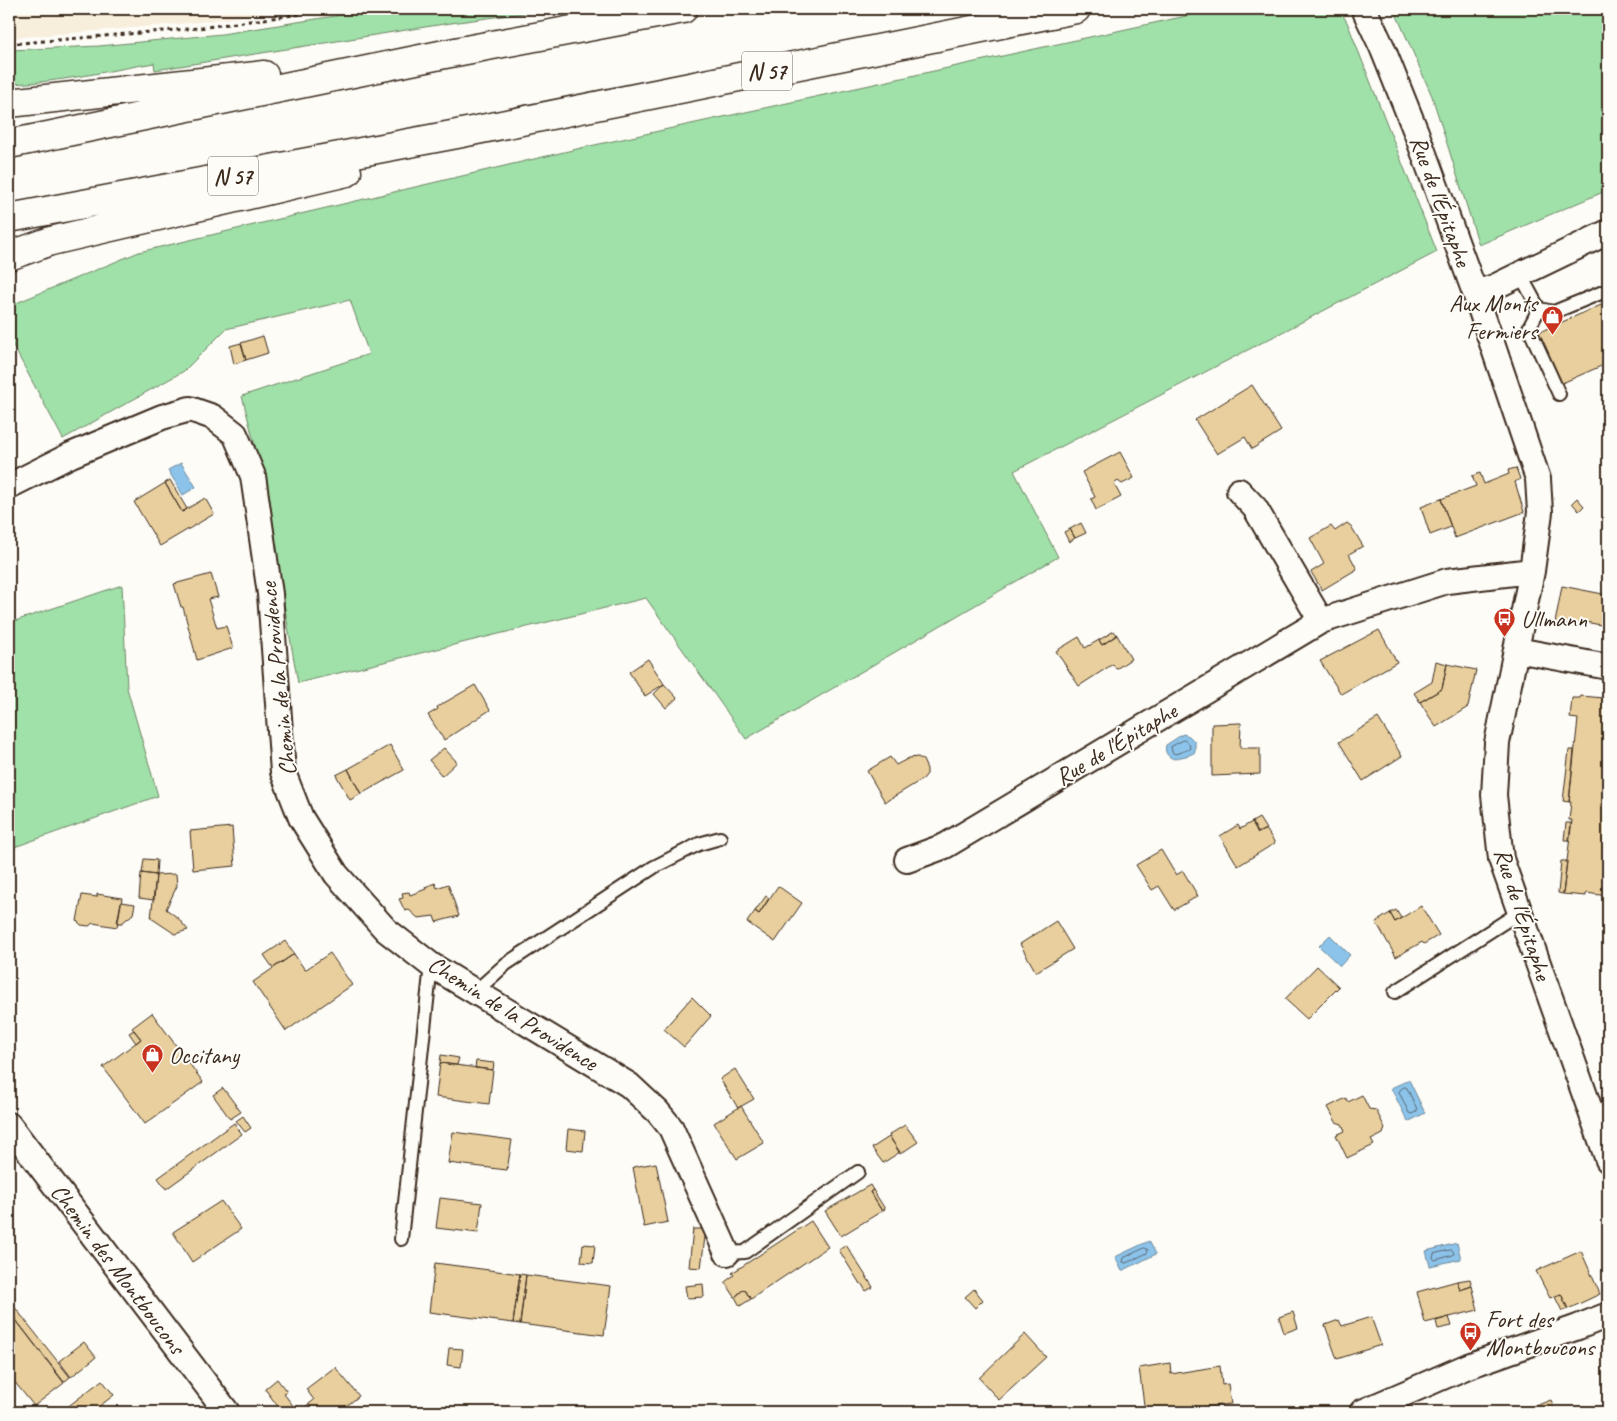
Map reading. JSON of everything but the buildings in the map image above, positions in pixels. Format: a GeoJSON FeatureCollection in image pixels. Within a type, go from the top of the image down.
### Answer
{"type":"FeatureCollection","features":[{"type":"Feature","properties":{"kind":"highway"},"geometry":{"type":"LineString","coordinates":[[9,144],[445,54],[684,9]]}},
{"type":"Feature","properties":{"kind":"highway","name":"N 57"},"geometry":{"type":"LineString","coordinates":[[9,218],[457,134],[1076,9]]}},
{"type":"Feature","properties":{"kind":"highway"},"geometry":{"type":"LineString","coordinates":[[9,103],[445,54]]}},
{"type":"Feature","properties":{"kind":"highway"},"geometry":{"type":"LineString","coordinates":[[9,256],[51,241],[338,175],[457,134]]}},
{"type":"Feature","properties":{"kind":"street","name":"Rue de l'Épitaphe"},"geometry":{"type":"LineString","coordinates":[[1364,9],[1382,47],[1416,132],[1475,293],[1538,479],[1540,512],[1532,572],[1497,743],[1494,795],[1501,859],[1608,1160]]}},
{"type":"Feature","properties":{"kind":"street"},"geometry":{"type":"LineString","coordinates":[[1475,293],[1494,286],[1608,232]]}},
{"type":"Feature","properties":{"kind":"street","name":"Chemin de la Providence"},"geometry":{"type":"LineString","coordinates":[[9,486],[89,448],[162,417],[190,410],[213,417],[235,434],[253,476],[270,594],[283,772],[301,818],[336,874],[386,930],[432,965],[629,1085],[658,1112],[671,1128],[727,1253]]}},
{"type":"Feature","properties":{"kind":"street"},"geometry":{"type":"LineString","coordinates":[[1239,491],[1255,508],[1321,621]]}},
{"type":"Feature","properties":{"kind":"street","name":"Rue de l'Épitaphe"},"geometry":{"type":"LineString","coordinates":[[907,860],[945,846],[1321,621],[1447,581],[1532,572]]}},
{"type":"Feature","properties":{"kind":"street"},"geometry":{"type":"LineString","coordinates":[[1517,650],[1608,667]]}},
{"type":"Feature","properties":{"kind":"street","name":"Chemin des Montboucons"},"geometry":{"type":"LineString","coordinates":[[9,1125],[227,1412]]}},
{"type":"Feature","properties":{"kind":"street"},"geometry":{"type":"LineString","coordinates":[[1362,1412],[1468,1366],[1578,1327],[1608,1314]]}},
{"type":"Feature","properties":{"kind":"street"},"geometry":{"type":"LineString","coordinates":[[1578,1327],[1608,1332]]}},
{"type":"Feature","properties":{"kind":"lane"},"geometry":{"type":"LineString","coordinates":[[1520,274],[1539,309]]}},
{"type":"Feature","properties":{"kind":"lane"},"geometry":{"type":"LineString","coordinates":[[1539,309],[1554,312],[1608,290]]}},
{"type":"Feature","properties":{"kind":"lane"},"geometry":{"type":"LineString","coordinates":[[1539,309],[1529,328],[1559,394]]}},
{"type":"Feature","properties":{"kind":"lane"},"geometry":{"type":"LineString","coordinates":[[476,991],[506,964],[654,867],[699,844],[720,838]]}},
{"type":"Feature","properties":{"kind":"lane"},"geometry":{"type":"LineString","coordinates":[[1395,992],[1520,912]]}},
{"type":"Feature","properties":{"kind":"lane"},"geometry":{"type":"LineString","coordinates":[[401,1239],[432,965]]}},
{"type":"Feature","properties":{"kind":"lane"},"geometry":{"type":"LineString","coordinates":[[727,1253],[745,1252],[858,1172]]}},
{"type":"Feature","properties":{"kind":"path"},"geometry":{"type":"LineString","coordinates":[[9,44],[199,28],[337,9]]}},
{"type":"Feature","properties":{"kind":"shaded area"},"geometry":{"type":"Polygon","coordinates":[[[9,9],[302,9],[191,23],[9,38],[9,9]]]}},
{"type":"Feature","properties":{"kind":"green space"},"geometry":{"type":"Polygon","coordinates":[[[379,9],[553,9],[444,24],[155,70],[154,63],[64,79],[9,84],[9,50],[99,46],[222,34],[379,9]]]}},
{"type":"Feature","properties":{"kind":"green space"},"geometry":{"type":"Polygon","coordinates":[[[1218,9],[1339,9],[1347,22],[1437,252],[1014,471],[1058,557],[746,739],[646,598],[298,683],[258,457],[242,396],[369,354],[350,300],[226,329],[184,371],[63,439],[9,338],[9,306],[139,252],[581,148],[1218,9]]]}},
{"type":"Feature","properties":{"kind":"green space"},"geometry":{"type":"Polygon","coordinates":[[[1394,9],[1608,9],[1608,190],[1479,245],[1432,96],[1394,9]]]}},
{"type":"Feature","properties":{"kind":"green space"},"geometry":{"type":"Polygon","coordinates":[[[122,585],[127,688],[158,796],[9,849],[9,623],[122,585]]]}},
{"type":"Feature","properties":{"kind":"water"},"geometry":{"type":"Polygon","coordinates":[[[181,463],[196,487],[183,495],[168,470],[181,463]]]}},
{"type":"Feature","properties":{"kind":"water"},"geometry":{"type":"Polygon","coordinates":[[[1183,734],[1189,736],[1195,742],[1195,752],[1175,759],[1170,757],[1166,752],[1166,745],[1183,734]]]}},
{"type":"Feature","properties":{"kind":"water"},"geometry":{"type":"Polygon","coordinates":[[[1330,935],[1350,955],[1340,966],[1319,946],[1330,935]]]}},
{"type":"Feature","properties":{"kind":"water"},"geometry":{"type":"Polygon","coordinates":[[[1409,1080],[1425,1113],[1408,1122],[1391,1088],[1409,1080]]]}},
{"type":"Feature","properties":{"kind":"water"},"geometry":{"type":"Polygon","coordinates":[[[1149,1241],[1156,1254],[1122,1271],[1115,1257],[1149,1241]]]}},
{"type":"Feature","properties":{"kind":"water"},"geometry":{"type":"Polygon","coordinates":[[[1457,1243],[1461,1259],[1430,1266],[1426,1251],[1457,1243]]]}},
{"type":"Feature","properties":{"kind":"place","name":"Aux Monts Fermiers"},"geometry":{"type":"Point","coordinates":[1553,336]}},
{"type":"Feature","properties":{"kind":"place","name":"Ullmann"},"geometry":{"type":"Point","coordinates":[1505,638]}},
{"type":"Feature","properties":{"kind":"place","name":"Occitany"},"geometry":{"type":"Point","coordinates":[153,1074]}},
{"type":"Feature","properties":{"kind":"place","name":"Fort des Montboucons"},"geometry":{"type":"Point","coordinates":[1470,1352]}}]}
